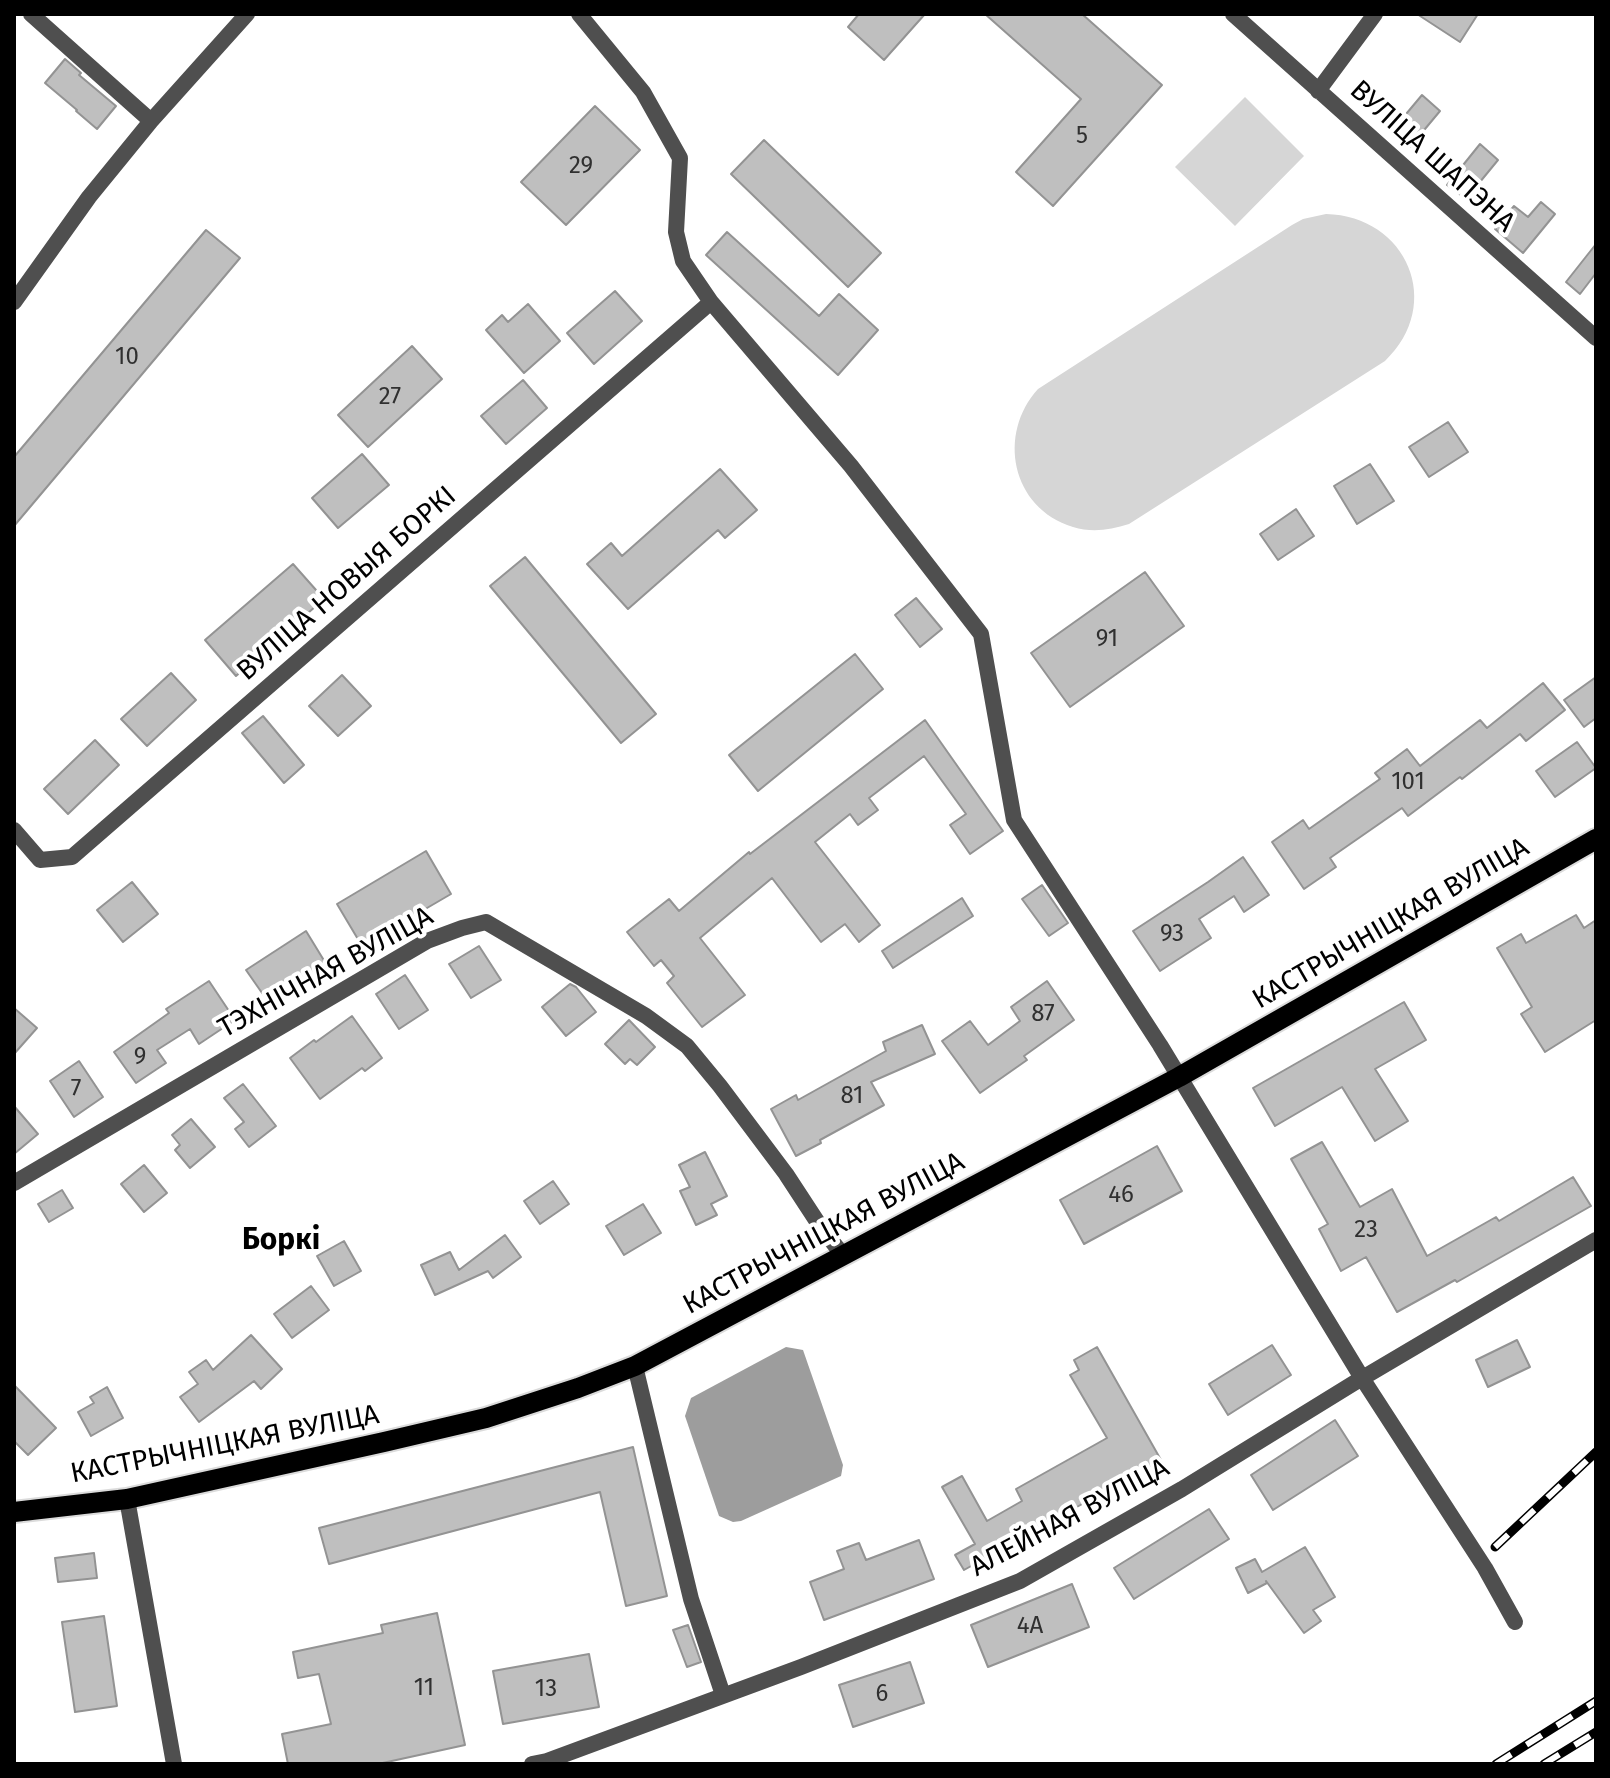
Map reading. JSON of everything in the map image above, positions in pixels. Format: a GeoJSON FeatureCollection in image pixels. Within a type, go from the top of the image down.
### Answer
{"type":"FeatureCollection","features":[{"type":"Feature","properties":{"kind":"main road","name":"КАСТРЫЧНІЦКАЯ ВУЛІЦА"},"geometry":{"type":"LineString","coordinates":[[14,1512],[127,1499],[486,1418],[635,1366],[1179,1077],[1596,839]]}},
{"type":"Feature","properties":{"kind":"street"},"geometry":{"type":"LineString","coordinates":[[31,14],[151,121]]}},
{"type":"Feature","properties":{"kind":"street"},"geometry":{"type":"LineString","coordinates":[[14,302],[89,197],[151,121],[247,14]]}},
{"type":"Feature","properties":{"kind":"street"},"geometry":{"type":"LineString","coordinates":[[579,14],[643,92],[680,158],[676,232],[683,261],[711,302],[851,466],[981,634],[1014,820],[1179,1077],[1362,1378],[1485,1568],[1515,1622]]}},
{"type":"Feature","properties":{"kind":"street","name":"ВУЛІЦА ШАПЭНА"},"geometry":{"type":"LineString","coordinates":[[1233,14],[1596,338]]}},
{"type":"Feature","properties":{"kind":"street"},"geometry":{"type":"LineString","coordinates":[[1318,91],[1375,14]]}},
{"type":"Feature","properties":{"kind":"street","name":"ВУЛІЦА НОВЫЯ БОРКІ"},"geometry":{"type":"LineString","coordinates":[[14,830],[40,860],[72,857],[711,302]]}},
{"type":"Feature","properties":{"kind":"street","name":"ТЭХНІЧНАЯ ВУЛІЦА"},"geometry":{"type":"LineString","coordinates":[[14,1183],[427,941],[486,922],[646,1016],[687,1046],[767,1149],[842,1254]]}},
{"type":"Feature","properties":{"kind":"street","name":"АЛЕЙНАЯ ВУЛІЦА"},"geometry":{"type":"LineString","coordinates":[[532,1764],[801,1667],[1020,1581],[1182,1489],[1596,1240]]}},
{"type":"Feature","properties":{"kind":"street"},"geometry":{"type":"LineString","coordinates":[[635,1366],[691,1599],[723,1695]]}},
{"type":"Feature","properties":{"kind":"street"},"geometry":{"type":"LineString","coordinates":[[127,1499],[174,1764]]}},
{"type":"Feature","properties":{"kind":"shaded area"},"geometry":{"type":"Polygon","coordinates":[[[1245,97],[1304,156],[1235,226],[1175,167],[1245,97]]]}},
{"type":"Feature","properties":{"kind":"shaded area"},"geometry":{"type":"Polygon","coordinates":[[[1326,214],[1354,219],[1378,230],[1396,246],[1408,267],[1414,290],[1412,314],[1403,338],[1385,361],[1129,524],[1101,530],[1080,529],[1052,517],[1036,504],[1024,487],[1017,468],[1015,447],[1017,427],[1025,407],[1038,389],[1292,225],[1326,214]]]}},
{"type":"Feature","properties":{"kind":"shaded area"},"geometry":{"type":"Polygon","coordinates":[[[786,1347],[803,1350],[843,1465],[841,1476],[733,1522],[719,1516],[685,1416],[691,1398],[786,1347]]]}},
{"type":"Feature","properties":{"kind":"building"},"geometry":{"type":"Polygon","coordinates":[[[859,14],[925,14],[884,60],[848,27],[859,14]]]}},
{"type":"Feature","properties":{"kind":"building"},"geometry":{"type":"Polygon","coordinates":[[[985,14],[1082,14],[1162,85],[1053,206],[1016,172],[1081,99],[985,14]]]}},
{"type":"Feature","properties":{"kind":"building"},"geometry":{"type":"Polygon","coordinates":[[[1417,14],[1478,14],[1460,42],[1417,14]]]}},
{"type":"Feature","properties":{"kind":"building"},"geometry":{"type":"Polygon","coordinates":[[[65,59],[116,106],[97,129],[45,83],[65,59]]]}},
{"type":"Feature","properties":{"kind":"building"},"geometry":{"type":"Polygon","coordinates":[[[1422,95],[1440,111],[1410,147],[1391,132],[1422,95]]]}},
{"type":"Feature","properties":{"kind":"building"},"geometry":{"type":"Polygon","coordinates":[[[595,106],[640,150],[566,225],[521,182],[595,106]]]}},
{"type":"Feature","properties":{"kind":"building"},"geometry":{"type":"Polygon","coordinates":[[[764,140],[881,253],[848,287],[731,174],[764,140]]]}},
{"type":"Feature","properties":{"kind":"building"},"geometry":{"type":"Polygon","coordinates":[[[1480,144],[1498,160],[1466,199],[1447,185],[1480,144]]]}},
{"type":"Feature","properties":{"kind":"building"},"geometry":{"type":"Polygon","coordinates":[[[1541,202],[1555,214],[1523,253],[1495,229],[1514,206],[1528,217],[1541,202]]]}},
{"type":"Feature","properties":{"kind":"building"},"geometry":{"type":"Polygon","coordinates":[[[206,230],[240,258],[14,526],[14,457],[206,230]]]}},
{"type":"Feature","properties":{"kind":"building"},"geometry":{"type":"Polygon","coordinates":[[[727,232],[819,316],[839,294],[878,330],[838,375],[706,255],[727,232]]]}},
{"type":"Feature","properties":{"kind":"building"},"geometry":{"type":"Polygon","coordinates":[[[1596,244],[1596,273],[1580,294],[1566,282],[1596,244]]]}},
{"type":"Feature","properties":{"kind":"building"},"geometry":{"type":"Polygon","coordinates":[[[615,291],[642,321],[594,364],[567,333],[615,291]]]}},
{"type":"Feature","properties":{"kind":"building"},"geometry":{"type":"Polygon","coordinates":[[[528,304],[560,341],[524,373],[486,330],[502,315],[508,322],[528,304]]]}},
{"type":"Feature","properties":{"kind":"building"},"geometry":{"type":"Polygon","coordinates":[[[412,346],[442,379],[368,447],[338,415],[412,346]]]}},
{"type":"Feature","properties":{"kind":"building"},"geometry":{"type":"Polygon","coordinates":[[[523,380],[547,408],[506,444],[481,416],[523,380]]]}},
{"type":"Feature","properties":{"kind":"building"},"geometry":{"type":"Polygon","coordinates":[[[1448,422],[1468,452],[1429,477],[1409,447],[1448,422]]]}},
{"type":"Feature","properties":{"kind":"building"},"geometry":{"type":"Polygon","coordinates":[[[362,454],[389,485],[338,528],[312,498],[362,454]]]}},
{"type":"Feature","properties":{"kind":"building"},"geometry":{"type":"Polygon","coordinates":[[[1370,464],[1394,501],[1357,524],[1334,486],[1370,464]]]}},
{"type":"Feature","properties":{"kind":"building"},"geometry":{"type":"Polygon","coordinates":[[[720,469],[757,510],[725,538],[718,530],[628,609],[587,564],[611,543],[622,556],[720,469]]]}},
{"type":"Feature","properties":{"kind":"building"},"geometry":{"type":"Polygon","coordinates":[[[1296,509],[1314,536],[1278,560],[1260,534],[1296,509]]]}},
{"type":"Feature","properties":{"kind":"building"},"geometry":{"type":"Polygon","coordinates":[[[525,557],[656,714],[621,743],[490,586],[525,557]]]}},
{"type":"Feature","properties":{"kind":"building"},"geometry":{"type":"Polygon","coordinates":[[[293,564],[324,599],[236,676],[205,640],[293,564]]]}},
{"type":"Feature","properties":{"kind":"building"},"geometry":{"type":"Polygon","coordinates":[[[1145,572],[1184,626],[1070,707],[1031,653],[1145,572]]]}},
{"type":"Feature","properties":{"kind":"building"},"geometry":{"type":"Polygon","coordinates":[[[916,598],[942,629],[920,647],[895,615],[916,598]]]}},
{"type":"Feature","properties":{"kind":"building"},"geometry":{"type":"Polygon","coordinates":[[[855,654],[883,689],[758,791],[729,755],[855,654]]]}},
{"type":"Feature","properties":{"kind":"building"},"geometry":{"type":"Polygon","coordinates":[[[171,673],[196,700],[147,746],[121,719],[171,673]]]}},
{"type":"Feature","properties":{"kind":"building"},"geometry":{"type":"Polygon","coordinates":[[[342,675],[371,706],[338,736],[309,706],[342,675]]]}},
{"type":"Feature","properties":{"kind":"building"},"geometry":{"type":"Polygon","coordinates":[[[1596,677],[1596,718],[1584,727],[1564,700],[1596,677]]]}},
{"type":"Feature","properties":{"kind":"building"},"geometry":{"type":"Polygon","coordinates":[[[1543,683],[1565,710],[1526,741],[1520,734],[1408,816],[1402,808],[1330,858],[1336,867],[1304,889],[1272,842],[1303,820],[1309,829],[1380,779],[1375,773],[1407,749],[1420,766],[1480,720],[1487,728],[1543,683]]]}},
{"type":"Feature","properties":{"kind":"building"},"geometry":{"type":"Polygon","coordinates":[[[263,716],[304,765],[284,783],[242,733],[263,716]]]}},
{"type":"Feature","properties":{"kind":"building"},"geometry":{"type":"Polygon","coordinates":[[[925,720],[1003,831],[970,854],[950,825],[966,814],[924,756],[869,798],[878,810],[858,825],[850,814],[815,842],[880,925],[859,942],[845,924],[821,942],[772,878],[700,938],[745,995],[702,1027],[667,983],[674,976],[661,960],[654,966],[627,932],[669,899],[679,911],[749,852],[925,720]]]}},
{"type":"Feature","properties":{"kind":"building"},"geometry":{"type":"Polygon","coordinates":[[[95,740],[119,765],[68,814],[44,789],[95,740]]]}},
{"type":"Feature","properties":{"kind":"building"},"geometry":{"type":"Polygon","coordinates":[[[1577,742],[1596,768],[1555,797],[1536,771],[1577,742]]]}},
{"type":"Feature","properties":{"kind":"building"},"geometry":{"type":"Polygon","coordinates":[[[426,851],[451,894],[362,946],[337,904],[426,851]]]}},
{"type":"Feature","properties":{"kind":"building"},"geometry":{"type":"Polygon","coordinates":[[[1243,857],[1269,895],[1244,912],[1234,896],[1199,919],[1211,938],[1160,971],[1133,931],[1243,857]]]}},
{"type":"Feature","properties":{"kind":"building"},"geometry":{"type":"Polygon","coordinates":[[[132,882],[158,914],[123,942],[97,910],[132,882]]]}},
{"type":"Feature","properties":{"kind":"building"},"geometry":{"type":"Polygon","coordinates":[[[1042,885],[1068,923],[1049,936],[1022,899],[1042,885]]]}},
{"type":"Feature","properties":{"kind":"building"},"geometry":{"type":"Polygon","coordinates":[[[962,898],[973,916],[893,968],[882,951],[962,898]]]}},
{"type":"Feature","properties":{"kind":"building"},"geometry":{"type":"Polygon","coordinates":[[[1576,915],[1584,928],[1596,920],[1596,1020],[1545,1052],[1521,1014],[1532,1007],[1497,948],[1521,934],[1526,943],[1576,915]]]}},
{"type":"Feature","properties":{"kind":"building"},"geometry":{"type":"Polygon","coordinates":[[[306,931],[328,967],[269,1003],[246,970],[306,931]]]}},
{"type":"Feature","properties":{"kind":"building"},"geometry":{"type":"Polygon","coordinates":[[[479,946],[501,980],[471,998],[449,964],[479,946]]]}},
{"type":"Feature","properties":{"kind":"building"},"geometry":{"type":"Polygon","coordinates":[[[405,975],[428,1010],[399,1029],[376,994],[405,975]]]}},
{"type":"Feature","properties":{"kind":"building"},"geometry":{"type":"Polygon","coordinates":[[[209,981],[235,1020],[199,1044],[190,1029],[157,1050],[166,1063],[136,1083],[114,1052],[169,1013],[166,1009],[209,981]]]}},
{"type":"Feature","properties":{"kind":"building"},"geometry":{"type":"Polygon","coordinates":[[[1047,981],[1074,1020],[1024,1056],[1027,1060],[980,1093],[942,1041],[970,1021],[988,1045],[1020,1021],[1011,1007],[1047,981]]]}},
{"type":"Feature","properties":{"kind":"building"},"geometry":{"type":"Polygon","coordinates":[[[570,984],[596,1012],[566,1036],[542,1007],[570,984]]]}},
{"type":"Feature","properties":{"kind":"building"},"geometry":{"type":"Polygon","coordinates":[[[1404,1002],[1426,1040],[1375,1069],[1408,1121],[1375,1141],[1342,1087],[1275,1126],[1253,1088],[1404,1002]]]}},
{"type":"Feature","properties":{"kind":"building"},"geometry":{"type":"Polygon","coordinates":[[[14,1008],[37,1028],[14,1054],[14,1008]]]}},
{"type":"Feature","properties":{"kind":"building"},"geometry":{"type":"Polygon","coordinates":[[[352,1016],[382,1058],[365,1071],[362,1068],[320,1099],[290,1058],[352,1016]]]}},
{"type":"Feature","properties":{"kind":"building"},"geometry":{"type":"Polygon","coordinates":[[[629,1020],[655,1047],[637,1065],[630,1059],[625,1064],[605,1044],[629,1020]]]}},
{"type":"Feature","properties":{"kind":"building"},"geometry":{"type":"Polygon","coordinates":[[[922,1025],[935,1054],[871,1082],[884,1105],[796,1156],[771,1109],[796,1095],[798,1100],[886,1051],[883,1042],[922,1025]]]}},
{"type":"Feature","properties":{"kind":"building"},"geometry":{"type":"Polygon","coordinates":[[[79,1061],[103,1097],[74,1117],[50,1081],[79,1061]]]}},
{"type":"Feature","properties":{"kind":"building"},"geometry":{"type":"Polygon","coordinates":[[[243,1084],[276,1126],[249,1147],[235,1129],[244,1122],[224,1098],[243,1084]]]}},
{"type":"Feature","properties":{"kind":"building"},"geometry":{"type":"Polygon","coordinates":[[[14,1106],[38,1134],[14,1154],[14,1106]]]}},
{"type":"Feature","properties":{"kind":"building"},"geometry":{"type":"Polygon","coordinates":[[[191,1119],[215,1147],[190,1168],[175,1150],[180,1145],[172,1135],[191,1119]]]}},
{"type":"Feature","properties":{"kind":"building"},"geometry":{"type":"Polygon","coordinates":[[[1322,1142],[1360,1207],[1392,1189],[1427,1256],[1496,1217],[1499,1221],[1573,1177],[1591,1206],[1457,1282],[1455,1280],[1397,1312],[1366,1257],[1341,1271],[1319,1229],[1328,1224],[1291,1159],[1322,1142]]]}},
{"type":"Feature","properties":{"kind":"building"},"geometry":{"type":"Polygon","coordinates":[[[1157,1146],[1182,1191],[1084,1244],[1060,1200],[1157,1146]]]}},
{"type":"Feature","properties":{"kind":"building"},"geometry":{"type":"Polygon","coordinates":[[[705,1152],[727,1196],[711,1204],[717,1215],[696,1225],[680,1191],[690,1187],[679,1165],[705,1152]]]}},
{"type":"Feature","properties":{"kind":"building"},"geometry":{"type":"Polygon","coordinates":[[[144,1165],[167,1193],[144,1212],[121,1184],[144,1165]]]}},
{"type":"Feature","properties":{"kind":"building"},"geometry":{"type":"Polygon","coordinates":[[[553,1181],[569,1204],[540,1224],[524,1201],[553,1181]]]}},
{"type":"Feature","properties":{"kind":"building"},"geometry":{"type":"Polygon","coordinates":[[[62,1190],[73,1208],[49,1222],[38,1204],[62,1190]]]}},
{"type":"Feature","properties":{"kind":"building"},"geometry":{"type":"Polygon","coordinates":[[[643,1204],[661,1233],[624,1255],[606,1226],[643,1204]]]}},
{"type":"Feature","properties":{"kind":"building"},"geometry":{"type":"Polygon","coordinates":[[[505,1235],[521,1257],[493,1278],[488,1271],[435,1295],[421,1265],[450,1252],[459,1270],[505,1235]]]}},
{"type":"Feature","properties":{"kind":"building"},"geometry":{"type":"Polygon","coordinates":[[[344,1241],[361,1271],[334,1286],[317,1256],[344,1241]]]}},
{"type":"Feature","properties":{"kind":"building"},"geometry":{"type":"Polygon","coordinates":[[[311,1286],[329,1310],[292,1338],[274,1314],[311,1286]]]}},
{"type":"Feature","properties":{"kind":"building"},"geometry":{"type":"Polygon","coordinates":[[[251,1335],[282,1369],[261,1389],[254,1381],[199,1422],[180,1397],[198,1384],[189,1372],[206,1360],[213,1370],[251,1335]]]}},
{"type":"Feature","properties":{"kind":"building"},"geometry":{"type":"Polygon","coordinates":[[[1517,1340],[1530,1367],[1488,1387],[1476,1360],[1517,1340]]]}},
{"type":"Feature","properties":{"kind":"building"},"geometry":{"type":"Polygon","coordinates":[[[1272,1345],[1291,1375],[1228,1415],[1209,1384],[1272,1345]]]}},
{"type":"Feature","properties":{"kind":"building"},"geometry":{"type":"Polygon","coordinates":[[[1097,1347],[1161,1460],[964,1570],[955,1555],[975,1544],[942,1487],[962,1476],[987,1521],[1022,1501],[1016,1489],[1107,1438],[1070,1375],[1079,1370],[1074,1360],[1097,1347]]]}},
{"type":"Feature","properties":{"kind":"building"},"geometry":{"type":"Polygon","coordinates":[[[14,1385],[56,1428],[28,1455],[14,1441],[14,1385]]]}},
{"type":"Feature","properties":{"kind":"building"},"geometry":{"type":"Polygon","coordinates":[[[107,1387],[123,1418],[91,1436],[78,1412],[94,1403],[90,1397],[107,1387]]]}},
{"type":"Feature","properties":{"kind":"building"},"geometry":{"type":"Polygon","coordinates":[[[1335,1420],[1358,1456],[1273,1510],[1251,1475],[1335,1420]]]}},
{"type":"Feature","properties":{"kind":"building"},"geometry":{"type":"Polygon","coordinates":[[[633,1447],[667,1596],[626,1606],[600,1492],[329,1564],[319,1528],[633,1447]]]}},
{"type":"Feature","properties":{"kind":"building"},"geometry":{"type":"Polygon","coordinates":[[[1209,1509],[1229,1539],[1134,1599],[1114,1568],[1209,1509]]]}},
{"type":"Feature","properties":{"kind":"building"},"geometry":{"type":"Polygon","coordinates":[[[919,1540],[934,1579],[824,1620],[810,1582],[844,1569],[837,1551],[859,1543],[866,1560],[919,1540]]]}},
{"type":"Feature","properties":{"kind":"building"},"geometry":{"type":"Polygon","coordinates":[[[1305,1547],[1335,1597],[1313,1610],[1321,1621],[1304,1633],[1266,1581],[1248,1593],[1236,1568],[1255,1559],[1262,1572],[1305,1547]]]}},
{"type":"Feature","properties":{"kind":"building"},"geometry":{"type":"Polygon","coordinates":[[[94,1553],[97,1578],[58,1582],[55,1558],[94,1553]]]}},
{"type":"Feature","properties":{"kind":"building"},"geometry":{"type":"Polygon","coordinates":[[[1072,1584],[1089,1627],[988,1667],[971,1625],[1072,1584]]]}},
{"type":"Feature","properties":{"kind":"building"},"geometry":{"type":"Polygon","coordinates":[[[437,1613],[465,1745],[378,1764],[288,1764],[282,1734],[331,1724],[319,1674],[298,1678],[293,1652],[383,1633],[381,1625],[437,1613]]]}},
{"type":"Feature","properties":{"kind":"building"},"geometry":{"type":"Polygon","coordinates":[[[104,1616],[117,1706],[75,1712],[62,1622],[104,1616]]]}},
{"type":"Feature","properties":{"kind":"building"},"geometry":{"type":"Polygon","coordinates":[[[688,1625],[701,1662],[687,1667],[673,1630],[688,1625]]]}},
{"type":"Feature","properties":{"kind":"building"},"geometry":{"type":"Polygon","coordinates":[[[589,1654],[599,1707],[503,1724],[493,1671],[589,1654]]]}},
{"type":"Feature","properties":{"kind":"building"},"geometry":{"type":"Polygon","coordinates":[[[910,1662],[924,1703],[853,1727],[839,1685],[910,1662]]]}},
{"type":"Feature","properties":{"kind":"railway"},"geometry":{"type":"LineString","coordinates":[[1495,1547],[1596,1452]]}},
{"type":"Feature","properties":{"kind":"railway"},"geometry":{"type":"LineString","coordinates":[[1496,1764],[1596,1701]]}},
{"type":"Feature","properties":{"kind":"railway"},"geometry":{"type":"LineString","coordinates":[[1544,1764],[1596,1732]]}},
{"type":"Feature","properties":{"kind":"district","name":"Боркі"},"geometry":{"type":"Point","coordinates":[281,1241]}}]}
